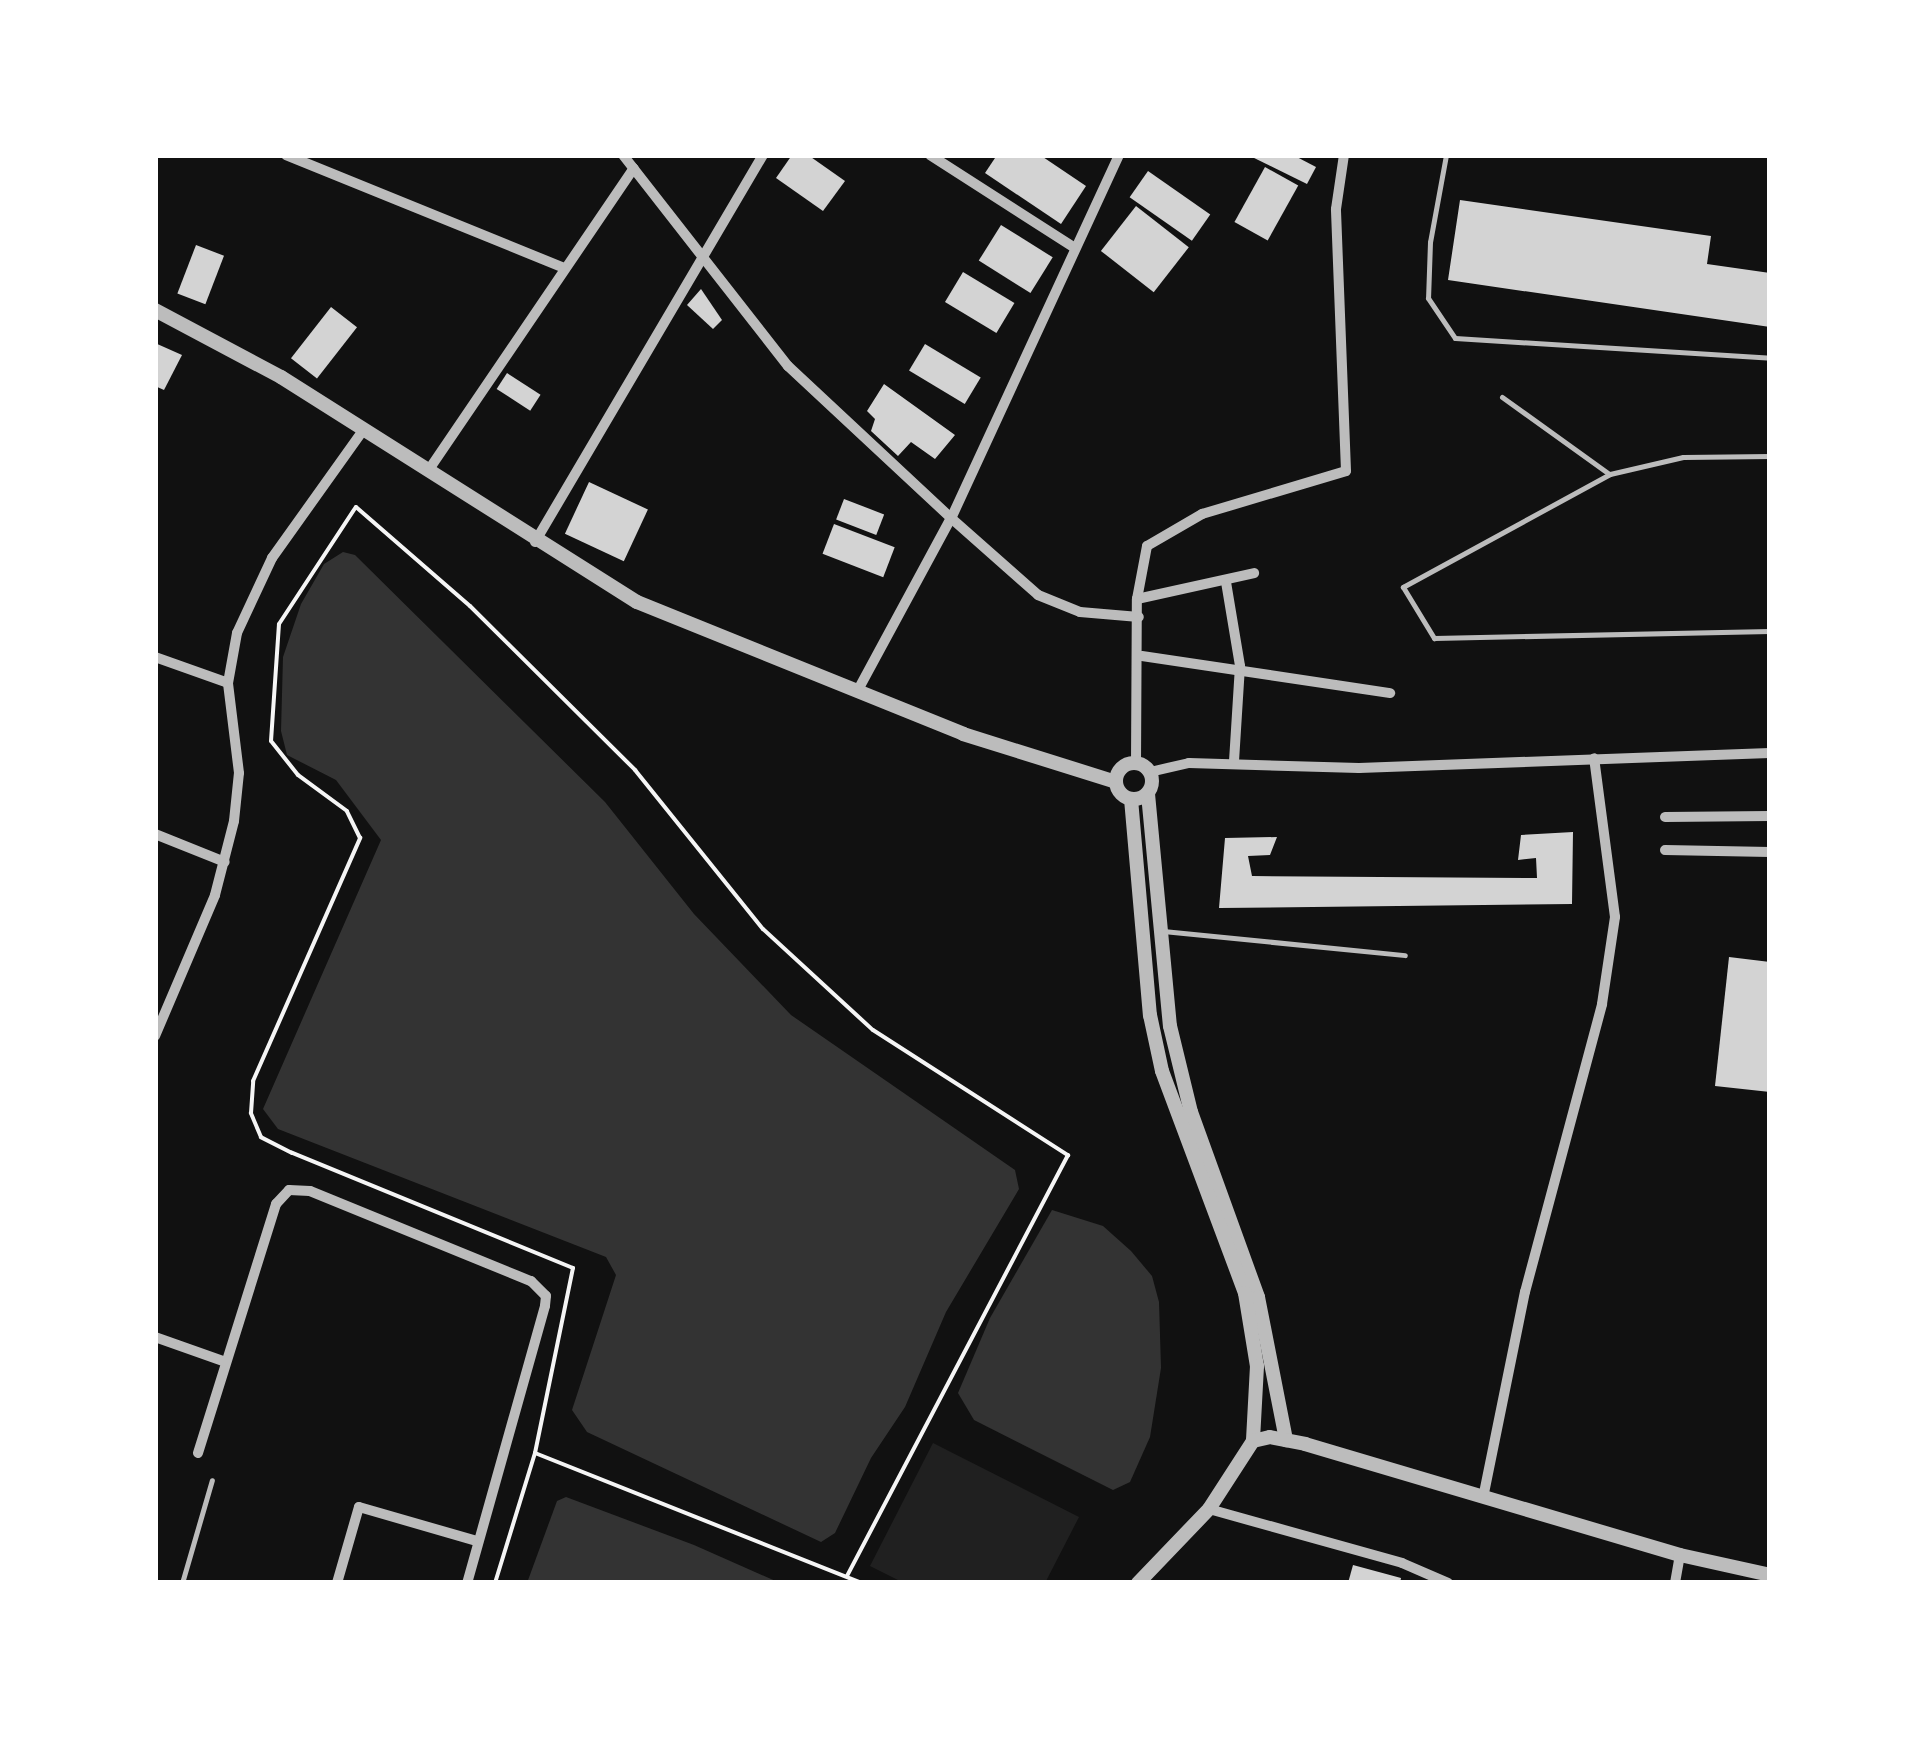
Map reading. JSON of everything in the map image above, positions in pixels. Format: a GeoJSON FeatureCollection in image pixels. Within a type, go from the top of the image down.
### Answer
{"type":"FeatureCollection","features":[{"type":"Feature","properties":{"kind":"street"},"geometry":{"type":"LineString","coordinates":[[286,155],[562,268]]}},
{"type":"Feature","properties":{"kind":"street"},"geometry":{"type":"LineString","coordinates":[[623,155],[788,366],[951,518],[1038,595],[1080,612],[1140,617]]}},
{"type":"Feature","properties":{"kind":"street"},"geometry":{"type":"LineString","coordinates":[[535,542],[707,259],[763,155]]}},
{"type":"Feature","properties":{"kind":"street"},"geometry":{"type":"LineString","coordinates":[[930,155],[1072,246]]}},
{"type":"Feature","properties":{"kind":"street"},"geometry":{"type":"LineString","coordinates":[[857,692],[951,518],[1072,246],[1119,155]]}},
{"type":"Feature","properties":{"kind":"street"},"geometry":{"type":"LineString","coordinates":[[1136,763],[1142,656],[1138,600],[1146,546],[1164,532],[1346,471],[1336,210],[1344,155]]}},
{"type":"Feature","properties":{"kind":"street"},"geometry":{"type":"LineString","coordinates":[[428,471],[562,268],[634,168]]}},
{"type":"Feature","properties":{"kind":"street"},"geometry":{"type":"LineString","coordinates":[[156,314],[364,429],[535,542],[671,618],[1068,772],[1116,782],[1132,799],[1150,1015],[1170,1100],[1245,1293],[1257,1366],[1253,1442],[1209,1510],[1143,1582]]}},
{"type":"Feature","properties":{"kind":"street"},"geometry":{"type":"LineString","coordinates":[[155,1033],[225,862],[239,773],[228,684],[236,633],[272,558],[364,429]]}},
{"type":"Feature","properties":{"kind":"street"},"geometry":{"type":"LineString","coordinates":[[1138,600],[1254,574]]}},
{"type":"Feature","properties":{"kind":"street"},"geometry":{"type":"LineString","coordinates":[[1226,582],[1240,666],[1234,762]]}},
{"type":"Feature","properties":{"kind":"street"},"geometry":{"type":"LineString","coordinates":[[1142,656],[1240,666],[1390,693]]}},
{"type":"Feature","properties":{"kind":"street"},"geometry":{"type":"LineString","coordinates":[[155,657],[228,684]]}},
{"type":"Feature","properties":{"kind":"street"},"geometry":{"type":"LineString","coordinates":[[1136,763],[1150,772],[1234,762],[1360,768],[1770,753]]}},
{"type":"Feature","properties":{"kind":"street"},"geometry":{"type":"LineString","coordinates":[[1483,1498],[1525,1292],[1605,987],[1615,917],[1594,758]]}},
{"type":"Feature","properties":{"kind":"street"},"geometry":{"type":"LineString","coordinates":[[1116,782],[1122,768],[1136,763]]}},
{"type":"Feature","properties":{"kind":"street"},"geometry":{"type":"LineString","coordinates":[[1150,772],[1148,794],[1170,1026],[1190,1112],[1258,1297],[1286,1440]]}},
{"type":"Feature","properties":{"kind":"street"},"geometry":{"type":"LineString","coordinates":[[1132,799],[1148,794]]}},
{"type":"Feature","properties":{"kind":"street"},"geometry":{"type":"LineString","coordinates":[[1665,816],[1770,816]]}},
{"type":"Feature","properties":{"kind":"street"},"geometry":{"type":"LineString","coordinates":[[155,834],[225,862]]}},
{"type":"Feature","properties":{"kind":"street"},"geometry":{"type":"LineString","coordinates":[[1665,850],[1770,852]]}},
{"type":"Feature","properties":{"kind":"street"},"geometry":{"type":"LineString","coordinates":[[198,1453],[276,1204],[290,1190],[310,1191],[538,1285],[545,1306],[467,1583]]}},
{"type":"Feature","properties":{"kind":"street"},"geometry":{"type":"LineString","coordinates":[[155,1337],[226,1362]]}},
{"type":"Feature","properties":{"kind":"street"},"geometry":{"type":"LineString","coordinates":[[1253,1442],[1286,1440],[1680,1555],[1770,1575]]}},
{"type":"Feature","properties":{"kind":"street"},"geometry":{"type":"LineString","coordinates":[[337,1583],[359,1507],[476,1541]]}},
{"type":"Feature","properties":{"kind":"street"},"geometry":{"type":"LineString","coordinates":[[1209,1510],[1402,1564],[1448,1583]]}},
{"type":"Feature","properties":{"kind":"street"},"geometry":{"type":"LineString","coordinates":[[1674,1583],[1680,1555]]}},
{"type":"Feature","properties":{"kind":"lane"},"geometry":{"type":"LineString","coordinates":[[1446,155],[1428,298],[1455,338],[1770,358]]}},
{"type":"Feature","properties":{"kind":"lane"},"geometry":{"type":"LineString","coordinates":[[1502,397],[1610,474]]}},
{"type":"Feature","properties":{"kind":"lane"},"geometry":{"type":"LineString","coordinates":[[1770,456],[1683,458],[1610,474],[1403,587],[1434,638],[1770,631]]}},
{"type":"Feature","properties":{"kind":"lane"},"geometry":{"type":"LineString","coordinates":[[1160,930],[1405,955]]}},
{"type":"Feature","properties":{"kind":"lane"},"geometry":{"type":"LineString","coordinates":[[182,1583],[212,1480]]}},
{"type":"Feature","properties":{"kind":"path"},"geometry":{"type":"LineString","coordinates":[[494,1583],[535,1453],[573,1268],[292,1152],[261,1137],[251,1113],[253,1081],[360,838],[347,811],[298,775],[271,742],[278,624],[356,507],[470,606],[635,770],[763,929],[873,1030],[1068,1155],[847,1576]]}},
{"type":"Feature","properties":{"kind":"path"},"geometry":{"type":"LineString","coordinates":[[535,1453],[862,1583]]}},
{"type":"Feature","properties":{"kind":"shaded area"},"geometry":{"type":"Polygon","coordinates":[[[343,552],[355,555],[605,802],[694,914],[791,1015],[1015,1170],[1019,1189],[946,1312],[905,1407],[871,1458],[835,1533],[821,1542],[587,1432],[572,1410],[616,1275],[606,1257],[278,1129],[263,1109],[381,840],[336,780],[287,755],[281,731],[283,657],[301,604],[324,564],[343,552]]]}},
{"type":"Feature","properties":{"kind":"shaded area"},"geometry":{"type":"Polygon","coordinates":[[[1052,1210],[1103,1226],[1152,1276],[1159,1302],[1161,1368],[1150,1437],[1130,1482],[1113,1490],[974,1420],[958,1393],[990,1318],[1052,1210]]]}},
{"type":"Feature","properties":{"kind":"shaded area"},"geometry":{"type":"Polygon","coordinates":[[[933,1443],[1079,1517],[1045,1583],[904,1583],[870,1566],[933,1443]]]}},
{"type":"Feature","properties":{"kind":"shaded area"},"geometry":{"type":"Polygon","coordinates":[[[566,1497],[694,1545],[780,1583],[527,1583],[557,1501],[566,1497]]]}},
{"type":"Feature","properties":{"kind":"building"},"geometry":{"type":"Polygon","coordinates":[[[792,155],[808,155],[845,181],[823,211],[776,178],[792,155]]]}},
{"type":"Feature","properties":{"kind":"building"},"geometry":{"type":"Polygon","coordinates":[[[997,155],[1040,155],[1086,186],[1061,224],[985,173],[997,155]]]}},
{"type":"Feature","properties":{"kind":"building"},"geometry":{"type":"Polygon","coordinates":[[[1248,155],[1293,155],[1316,167],[1307,184],[1248,155]]]}},
{"type":"Feature","properties":{"kind":"building"},"geometry":{"type":"Polygon","coordinates":[[[1265,167],[1298,185],[1268,241],[1234,222],[1265,167]]]}},
{"type":"Feature","properties":{"kind":"building"},"geometry":{"type":"Polygon","coordinates":[[[1148,171],[1210,215],[1192,241],[1130,197],[1148,171]]]}},
{"type":"Feature","properties":{"kind":"building"},"geometry":{"type":"Polygon","coordinates":[[[1460,200],[1711,236],[1707,264],[1770,273],[1770,327],[1448,280],[1460,200]]]}},
{"type":"Feature","properties":{"kind":"building"},"geometry":{"type":"Polygon","coordinates":[[[1136,206],[1189,247],[1154,292],[1101,251],[1136,206]]]}},
{"type":"Feature","properties":{"kind":"building"},"geometry":{"type":"Polygon","coordinates":[[[1001,225],[1053,257],[1030,293],[979,261],[1001,225]]]}},
{"type":"Feature","properties":{"kind":"building"},"geometry":{"type":"Polygon","coordinates":[[[196,245],[224,256],[205,304],[177,294],[196,245]]]}},
{"type":"Feature","properties":{"kind":"building"},"geometry":{"type":"Polygon","coordinates":[[[963,272],[1014,303],[996,333],[945,302],[963,272]]]}},
{"type":"Feature","properties":{"kind":"building"},"geometry":{"type":"Polygon","coordinates":[[[701,289],[722,320],[713,329],[687,305],[701,289]]]}},
{"type":"Feature","properties":{"kind":"building"},"geometry":{"type":"Polygon","coordinates":[[[331,307],[357,327],[317,379],[291,358],[331,307]]]}},
{"type":"Feature","properties":{"kind":"building"},"geometry":{"type":"Polygon","coordinates":[[[155,343],[182,355],[164,390],[155,386],[155,343]]]}},
{"type":"Feature","properties":{"kind":"building"},"geometry":{"type":"Polygon","coordinates":[[[925,344],[981,377],[965,404],[909,371],[925,344]]]}},
{"type":"Feature","properties":{"kind":"building"},"geometry":{"type":"Polygon","coordinates":[[[507,373],[541,395],[530,411],[497,389],[507,373]]]}},
{"type":"Feature","properties":{"kind":"building"},"geometry":{"type":"Polygon","coordinates":[[[884,384],[955,435],[935,459],[911,442],[898,456],[871,431],[875,419],[867,411],[884,384]]]}},
{"type":"Feature","properties":{"kind":"building"},"geometry":{"type":"Polygon","coordinates":[[[589,482],[648,509],[624,561],[565,534],[589,482]]]}},
{"type":"Feature","properties":{"kind":"building"},"geometry":{"type":"Polygon","coordinates":[[[844,499],[884,514],[876,535],[836,520],[844,499]]]}},
{"type":"Feature","properties":{"kind":"building"},"geometry":{"type":"Polygon","coordinates":[[[834,524],[895,547],[883,577],[823,554],[834,524]]]}},
{"type":"Feature","properties":{"kind":"building"},"geometry":{"type":"Polygon","coordinates":[[[1573,832],[1572,904],[1219,908],[1225,838],[1277,837],[1270,855],[1248,856],[1252,876],[1537,878],[1536,858],[1518,860],[1521,835],[1573,832]]]}},
{"type":"Feature","properties":{"kind":"building"},"geometry":{"type":"Polygon","coordinates":[[[1729,957],[1770,962],[1770,1092],[1715,1086],[1729,957]]]}},
{"type":"Feature","properties":{"kind":"building"},"geometry":{"type":"Polygon","coordinates":[[[1353,1565],[1401,1578],[1400,1583],[1348,1583],[1353,1565]]]}}]}
